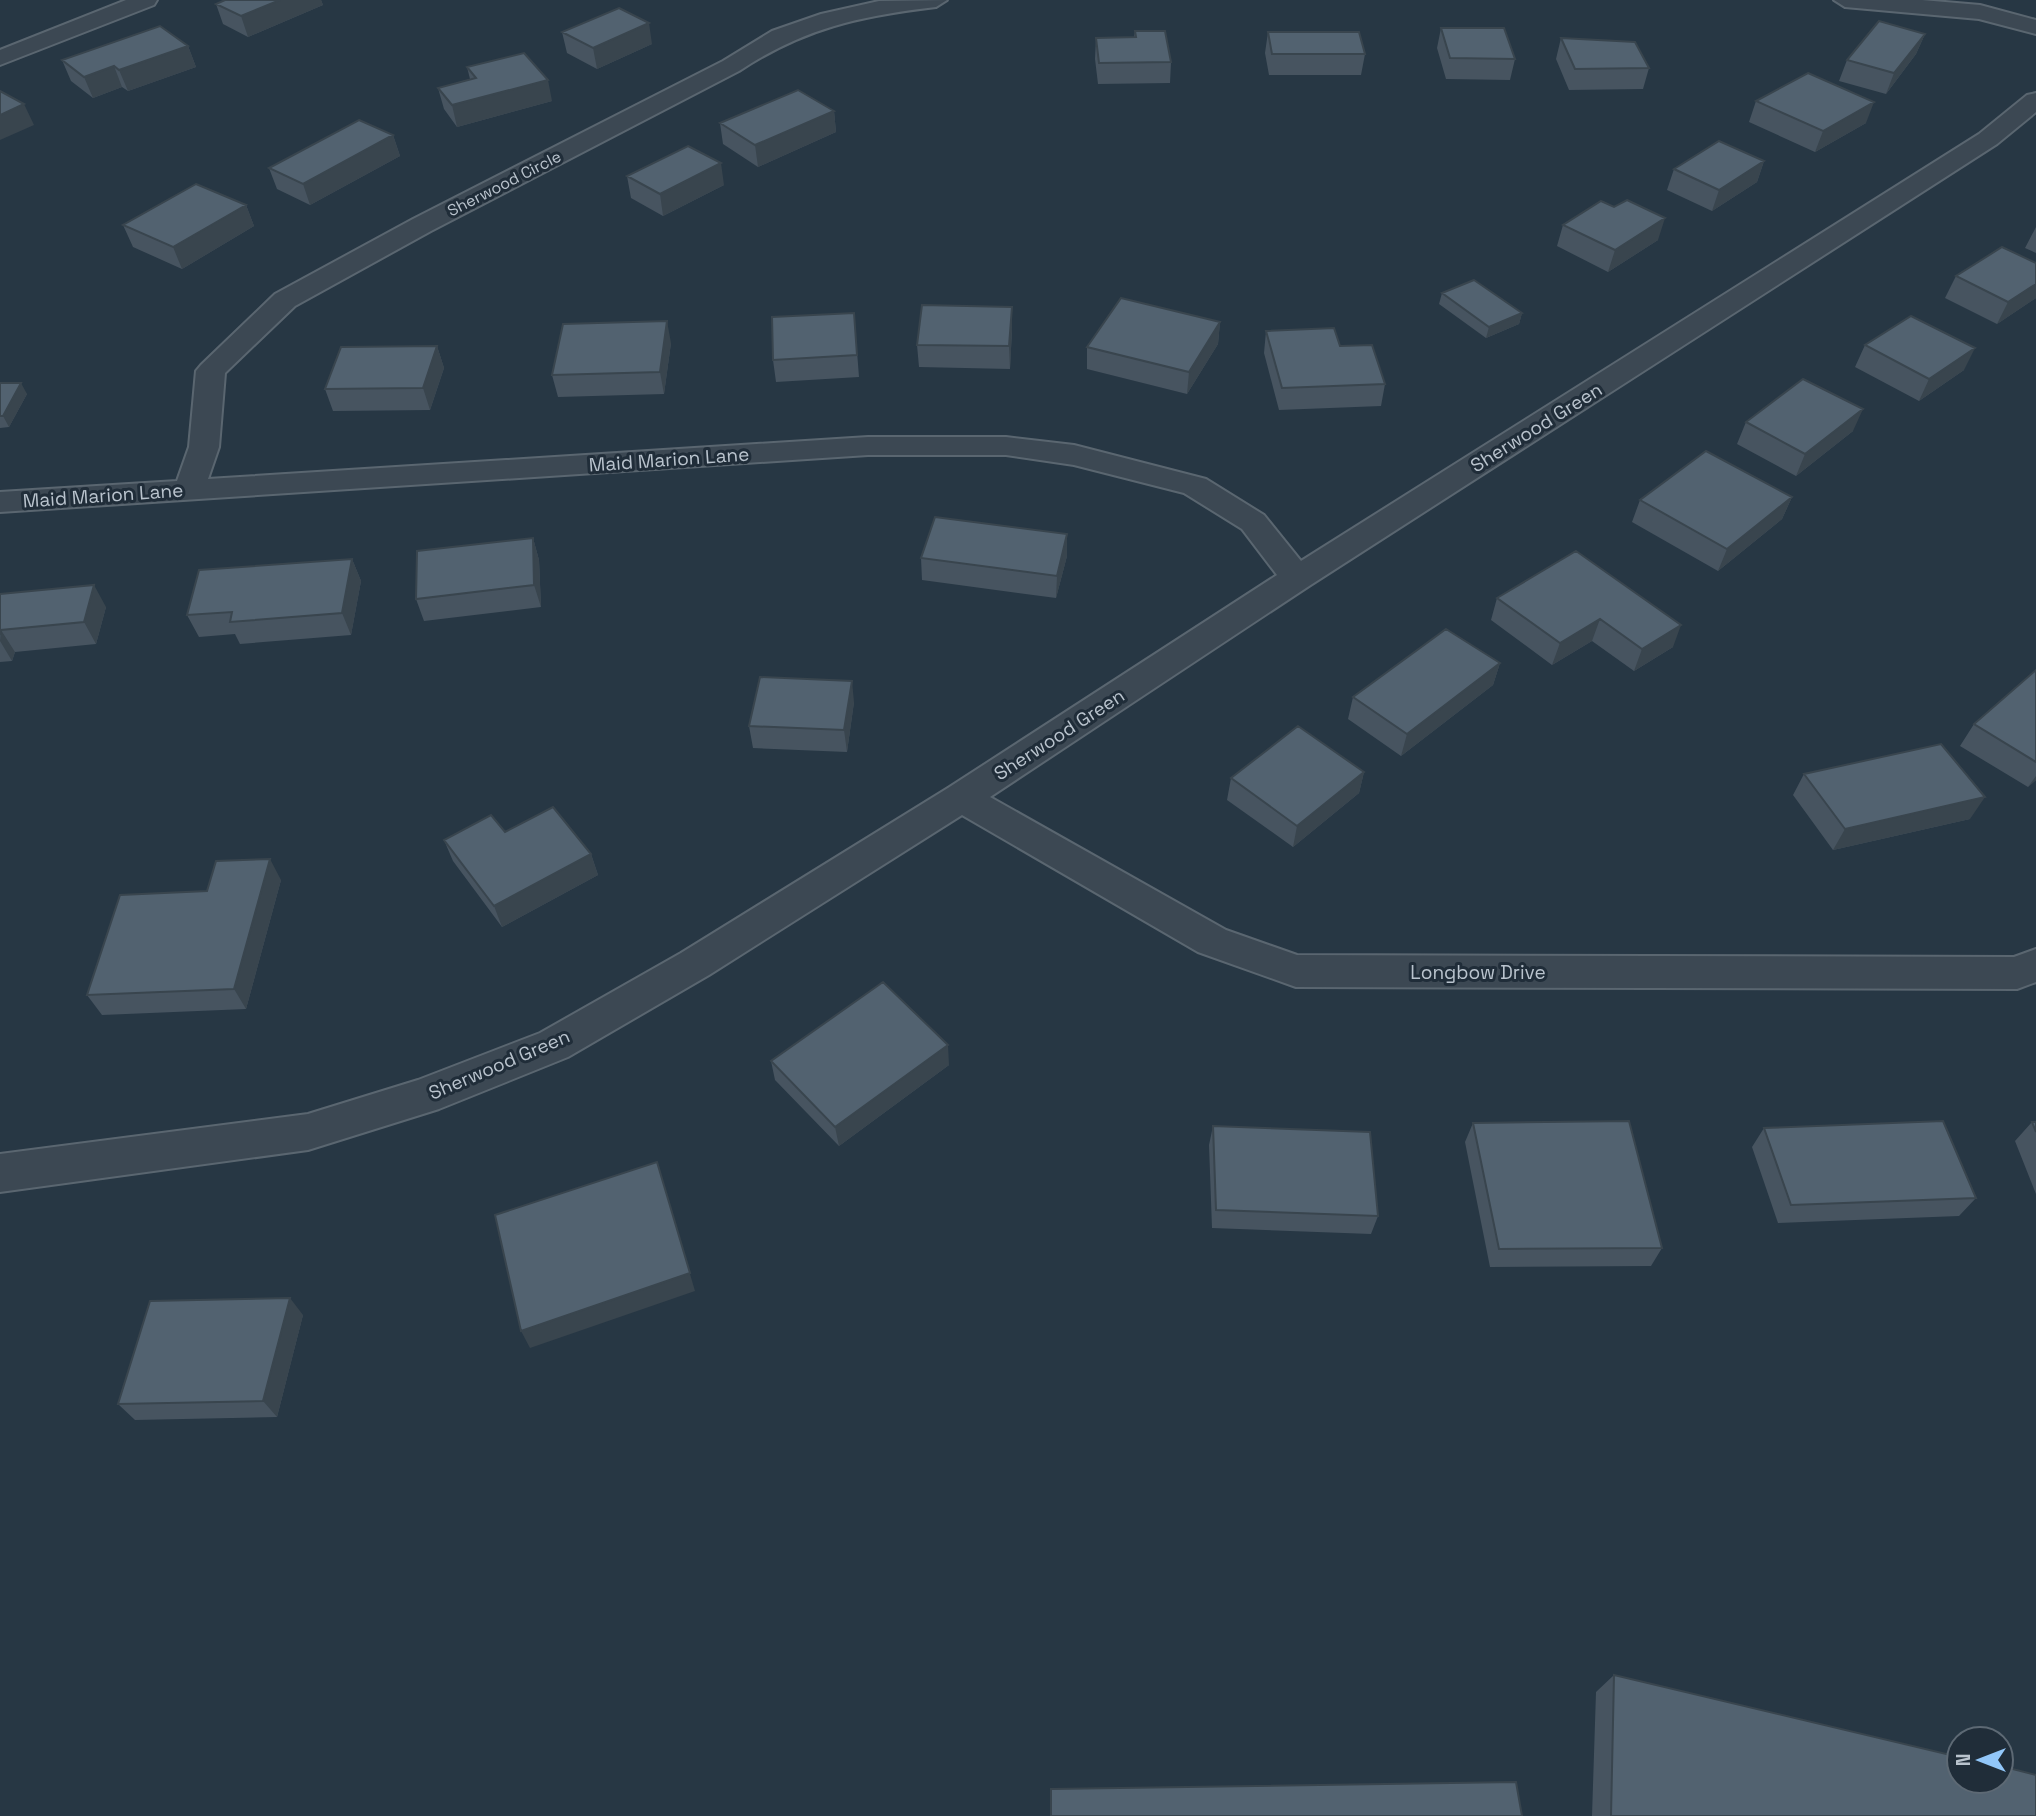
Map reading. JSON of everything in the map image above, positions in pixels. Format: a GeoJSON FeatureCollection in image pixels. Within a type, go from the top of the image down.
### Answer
{"type":"FeatureCollection","features":[{"type":"Feature","properties":{"kind":"street"},"geometry":{"type":"LineString","coordinates":[[0,58],[146,0]]}},
{"type":"Feature","properties":{"kind":"street","name":"Sherwood Circle"},"geometry":{"type":"LineString","coordinates":[[189,490],[204,447],[211,372],[285,300],[422,225],[731,66],[762,43],[802,25],[847,11],[936,0]]}},
{"type":"Feature","properties":{"kind":"street"},"geometry":{"type":"LineString","coordinates":[[1845,0],[1980,12],[2036,27]]}},
{"type":"Feature","properties":{"kind":"street","name":"Sherwood Green"},"geometry":{"type":"LineString","coordinates":[[0,1173],[308,1132],[424,1096],[554,1045],[695,964],[961,798],[1297,578],[1988,139],[2036,100]]}},
{"type":"Feature","properties":{"kind":"street","name":"Maid Marion Lane"},"geometry":{"type":"LineString","coordinates":[[0,502],[868,446],[1006,446],[1074,455],[1195,486],[1253,522],[1297,578]]}},
{"type":"Feature","properties":{"kind":"street","name":"Longbow Drive"},"geometry":{"type":"LineString","coordinates":[[961,798],[1212,941],[1296,971],[2017,973],[2036,965]]}},
{"type":"Feature","properties":{"kind":"building"},"geometry":{"type":"Polygon","coordinates":[[[225,0],[280,0],[241,16],[216,4],[225,0]]]}},
{"type":"Feature","properties":{"kind":"building"},"geometry":{"type":"Polygon","coordinates":[[[619,8],[649,23],[593,48],[562,32],[619,8]]]}},
{"type":"Feature","properties":{"kind":"building"},"geometry":{"type":"Polygon","coordinates":[[[1879,21],[1925,34],[1894,73],[1847,60],[1879,21]]]}},
{"type":"Feature","properties":{"kind":"building"},"geometry":{"type":"Polygon","coordinates":[[[160,26],[188,46],[119,70],[114,66],[84,77],[62,60],[160,26]]]}},
{"type":"Feature","properties":{"kind":"building"},"geometry":{"type":"Polygon","coordinates":[[[1441,28],[1504,28],[1515,59],[1450,58],[1441,28]]]}},
{"type":"Feature","properties":{"kind":"building"},"geometry":{"type":"Polygon","coordinates":[[[1135,31],[1165,31],[1171,62],[1099,63],[1096,38],[1136,37],[1135,31]]]}},
{"type":"Feature","properties":{"kind":"building"},"geometry":{"type":"Polygon","coordinates":[[[1268,32],[1359,32],[1365,54],[1272,54],[1268,32]]]}},
{"type":"Feature","properties":{"kind":"building"},"geometry":{"type":"Polygon","coordinates":[[[1561,38],[1635,42],[1649,68],[1575,69],[1561,38]]]}},
{"type":"Feature","properties":{"kind":"building"},"geometry":{"type":"Polygon","coordinates":[[[524,53],[548,80],[452,105],[438,88],[476,78],[467,67],[524,53]]]}},
{"type":"Feature","properties":{"kind":"building"},"geometry":{"type":"Polygon","coordinates":[[[1808,73],[1874,102],[1823,131],[1756,101],[1808,73]]]}},
{"type":"Feature","properties":{"kind":"building"},"geometry":{"type":"Polygon","coordinates":[[[798,90],[834,111],[755,145],[720,123],[798,90]]]}},
{"type":"Feature","properties":{"kind":"building"},"geometry":{"type":"Polygon","coordinates":[[[0,91],[24,104],[0,115],[0,91]]]}},
{"type":"Feature","properties":{"kind":"building"},"geometry":{"type":"Polygon","coordinates":[[[359,120],[393,135],[303,184],[269,168],[359,120]]]}},
{"type":"Feature","properties":{"kind":"building"},"geometry":{"type":"Polygon","coordinates":[[[1719,141],[1764,161],[1719,190],[1674,169],[1719,141]]]}},
{"type":"Feature","properties":{"kind":"building"},"geometry":{"type":"Polygon","coordinates":[[[688,146],[721,163],[660,194],[627,176],[688,146]]]}},
{"type":"Feature","properties":{"kind":"building"},"geometry":{"type":"Polygon","coordinates":[[[196,184],[246,205],[173,247],[123,225],[196,184]]]}},
{"type":"Feature","properties":{"kind":"building"},"geometry":{"type":"Polygon","coordinates":[[[1627,200],[1665,218],[1615,250],[1563,225],[1601,201],[1614,207],[1627,200]]]}},
{"type":"Feature","properties":{"kind":"building"},"geometry":{"type":"Polygon","coordinates":[[[2002,247],[2036,263],[2036,284],[2008,302],[1956,276],[2002,247]]]}},
{"type":"Feature","properties":{"kind":"building"},"geometry":{"type":"Polygon","coordinates":[[[1474,280],[1522,313],[1489,327],[1442,293],[1474,280]]]}},
{"type":"Feature","properties":{"kind":"building"},"geometry":{"type":"Polygon","coordinates":[[[1121,298],[1220,322],[1189,372],[1087,347],[1121,298]]]}},
{"type":"Feature","properties":{"kind":"building"},"geometry":{"type":"Polygon","coordinates":[[[922,305],[1012,307],[1009,346],[917,345],[922,305]]]}},
{"type":"Feature","properties":{"kind":"building"},"geometry":{"type":"Polygon","coordinates":[[[854,313],[857,355],[773,360],[772,317],[854,313]]]}},
{"type":"Feature","properties":{"kind":"building"},"geometry":{"type":"Polygon","coordinates":[[[1911,316],[1975,348],[1929,379],[1865,345],[1911,316]]]}},
{"type":"Feature","properties":{"kind":"building"},"geometry":{"type":"Polygon","coordinates":[[[667,321],[660,372],[552,375],[563,324],[667,321]]]}},
{"type":"Feature","properties":{"kind":"building"},"geometry":{"type":"Polygon","coordinates":[[[1334,328],[1340,346],[1372,345],[1385,384],[1282,388],[1266,331],[1334,328]]]}},
{"type":"Feature","properties":{"kind":"building"},"geometry":{"type":"Polygon","coordinates":[[[437,346],[423,388],[325,389],[341,347],[437,346]]]}},
{"type":"Feature","properties":{"kind":"building"},"geometry":{"type":"Polygon","coordinates":[[[1803,379],[1863,409],[1805,454],[1746,422],[1803,379]]]}},
{"type":"Feature","properties":{"kind":"building"},"geometry":{"type":"Polygon","coordinates":[[[0,383],[21,383],[3,416],[0,416],[0,383]]]}},
{"type":"Feature","properties":{"kind":"building"},"geometry":{"type":"Polygon","coordinates":[[[1706,451],[1792,497],[1727,549],[1640,500],[1706,451]]]}},
{"type":"Feature","properties":{"kind":"building"},"geometry":{"type":"Polygon","coordinates":[[[935,517],[1067,534],[1057,576],[921,558],[935,517]]]}},
{"type":"Feature","properties":{"kind":"building"},"geometry":{"type":"Polygon","coordinates":[[[533,538],[534,585],[416,599],[417,551],[533,538]]]}},
{"type":"Feature","properties":{"kind":"building"},"geometry":{"type":"Polygon","coordinates":[[[1576,551],[1681,625],[1642,649],[1600,619],[1560,643],[1497,598],[1576,551]]]}},
{"type":"Feature","properties":{"kind":"building"},"geometry":{"type":"Polygon","coordinates":[[[352,559],[342,613],[230,622],[232,612],[187,615],[199,570],[352,559]]]}},
{"type":"Feature","properties":{"kind":"building"},"geometry":{"type":"Polygon","coordinates":[[[94,585],[84,622],[1,630],[0,635],[0,594],[94,585]]]}},
{"type":"Feature","properties":{"kind":"building"},"geometry":{"type":"Polygon","coordinates":[[[1446,629],[1500,663],[1407,734],[1353,697],[1446,629]]]}},
{"type":"Feature","properties":{"kind":"building"},"geometry":{"type":"Polygon","coordinates":[[[2036,670],[2036,762],[1974,724],[2036,670]]]}},
{"type":"Feature","properties":{"kind":"building"},"geometry":{"type":"Polygon","coordinates":[[[760,677],[852,681],[844,730],[749,726],[760,677]]]}},
{"type":"Feature","properties":{"kind":"building"},"geometry":{"type":"Polygon","coordinates":[[[1298,726],[1364,772],[1297,826],[1231,778],[1298,726]]]}},
{"type":"Feature","properties":{"kind":"building"},"geometry":{"type":"Polygon","coordinates":[[[1941,744],[1985,797],[1845,829],[1804,774],[1941,744]]]}},
{"type":"Feature","properties":{"kind":"building"},"geometry":{"type":"Polygon","coordinates":[[[553,807],[591,854],[494,906],[444,840],[491,815],[505,832],[553,807]]]}},
{"type":"Feature","properties":{"kind":"building"},"geometry":{"type":"Polygon","coordinates":[[[270,859],[234,989],[87,995],[120,895],[207,891],[216,861],[270,859]]]}},
{"type":"Feature","properties":{"kind":"building"},"geometry":{"type":"Polygon","coordinates":[[[883,982],[948,1045],[835,1127],[771,1061],[883,982]]]}},
{"type":"Feature","properties":{"kind":"building"},"geometry":{"type":"Polygon","coordinates":[[[1629,1121],[1662,1248],[1499,1249],[1473,1123],[1629,1121]]]}},
{"type":"Feature","properties":{"kind":"building"},"geometry":{"type":"Polygon","coordinates":[[[1943,1121],[1976,1198],[1791,1205],[1764,1128],[1943,1121]]]}},
{"type":"Feature","properties":{"kind":"building"},"geometry":{"type":"Polygon","coordinates":[[[1213,1126],[1370,1132],[1378,1216],[1216,1210],[1213,1126]]]}},
{"type":"Feature","properties":{"kind":"building"},"geometry":{"type":"Polygon","coordinates":[[[657,1162],[690,1273],[521,1331],[495,1215],[657,1162]]]}},
{"type":"Feature","properties":{"kind":"building"},"geometry":{"type":"Polygon","coordinates":[[[290,1298],[263,1401],[118,1404],[150,1301],[290,1298]]]}},
{"type":"Feature","properties":{"kind":"building"},"geometry":{"type":"Polygon","coordinates":[[[1614,1675],[1945,1754],[1945,1795],[2015,1795],[2015,1770],[2036,1775],[2036,1816],[1611,1816],[1614,1675]]]}},
{"type":"Feature","properties":{"kind":"building"},"geometry":{"type":"Polygon","coordinates":[[[1516,1782],[1522,1816],[1051,1816],[1051,1789],[1516,1782]]]}}]}
